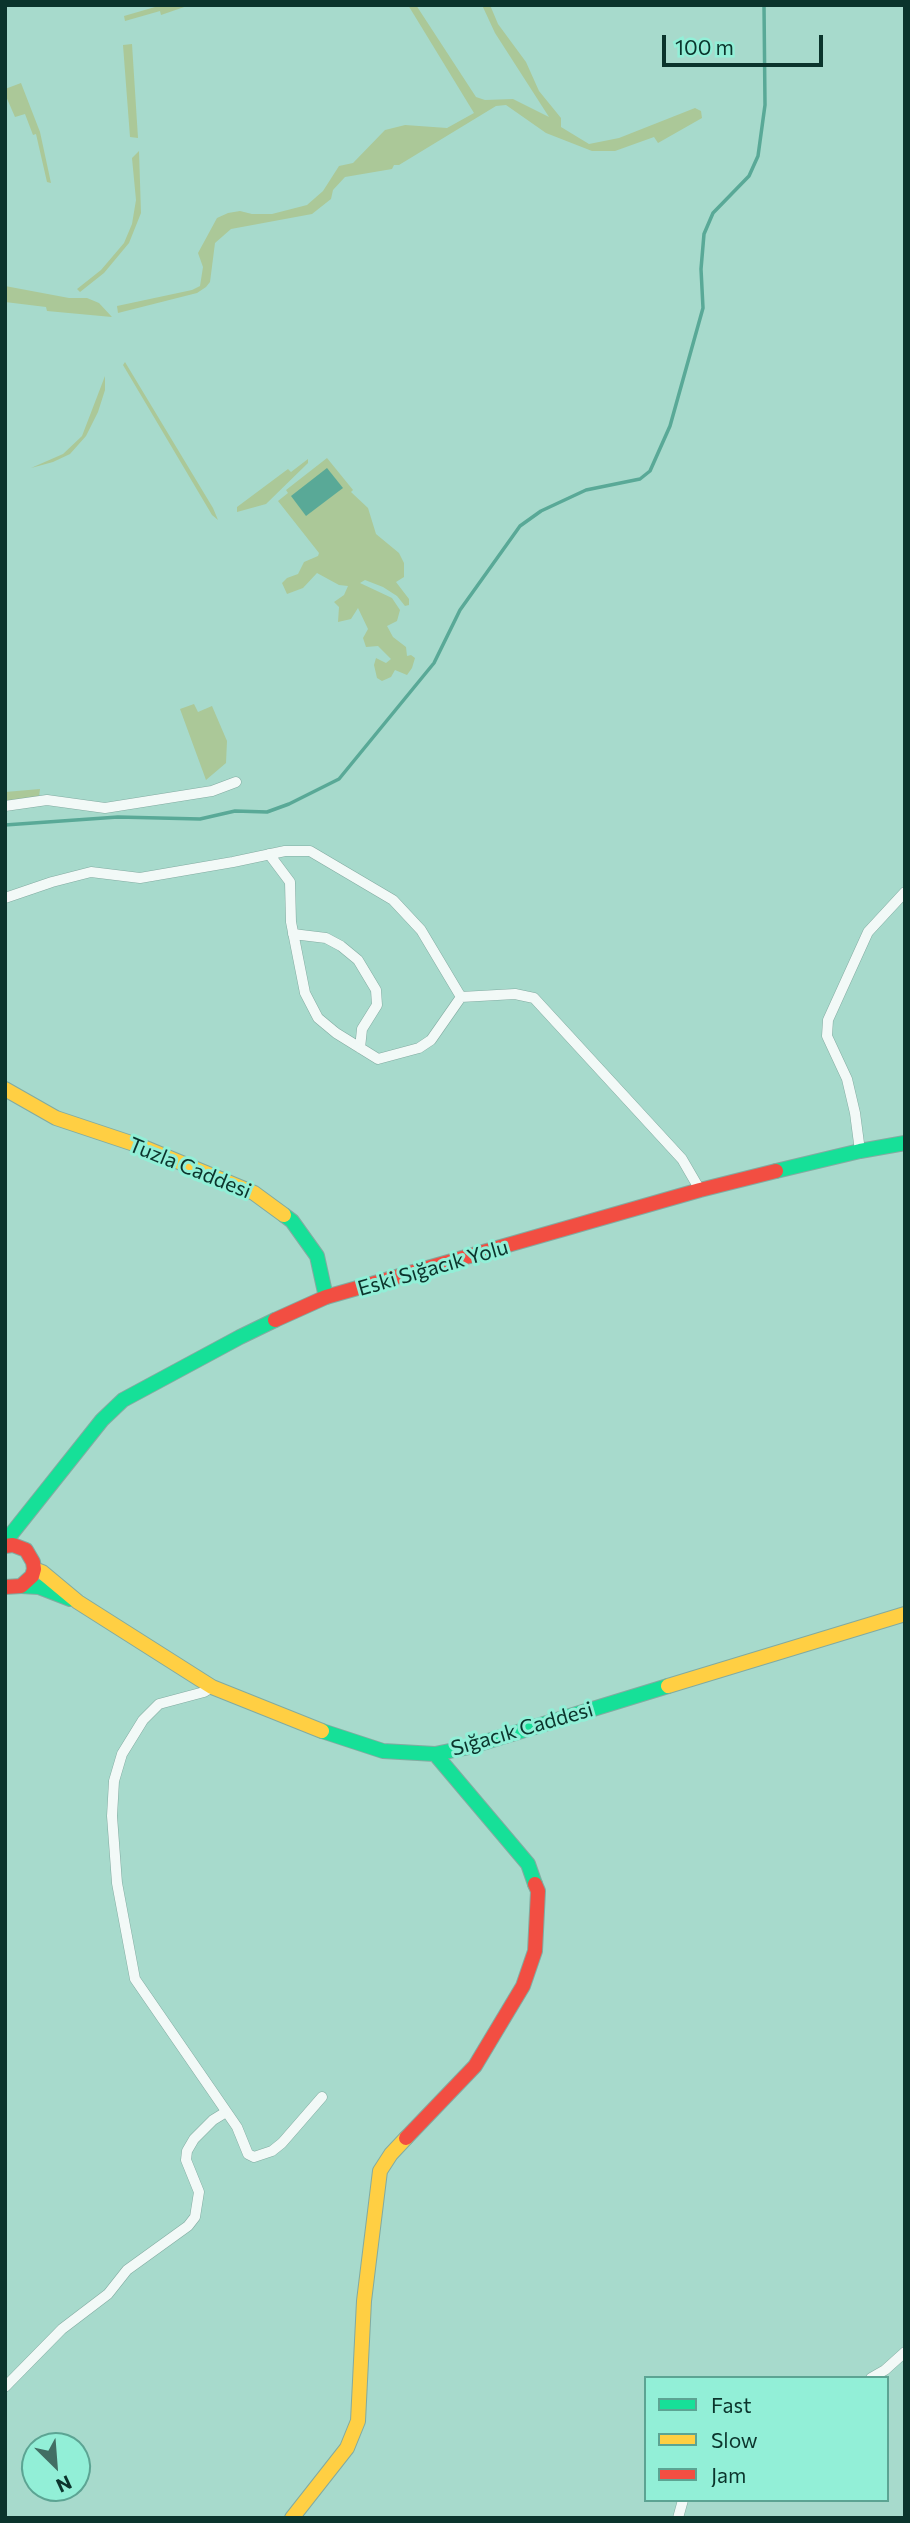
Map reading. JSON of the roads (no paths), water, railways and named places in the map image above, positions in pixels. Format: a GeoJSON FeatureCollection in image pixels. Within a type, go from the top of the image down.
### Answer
{"type":"FeatureCollection","features":[{"type":"Feature","properties":{"kind":"street"},"geometry":{"type":"LineString","coordinates":[[5,806],[47,800],[106,808],[212,791],[236,782]]}},
{"type":"Feature","properties":{"kind":"street"},"geometry":{"type":"LineString","coordinates":[[5,898],[90,872],[139,878],[285,850],[310,851],[393,900],[421,930],[460,997]]}},
{"type":"Feature","properties":{"kind":"street"},"geometry":{"type":"LineString","coordinates":[[269,854],[290,882],[293,934],[305,993],[318,1018],[336,1033],[378,1059],[419,1048],[432,1040],[460,997]]}},
{"type":"Feature","properties":{"kind":"street"},"geometry":{"type":"LineString","coordinates":[[860,1151],[847,1079],[827,1036],[828,1020],[868,932],[905,892]]}},
{"type":"Feature","properties":{"kind":"street"},"geometry":{"type":"LineString","coordinates":[[293,934],[326,938],[341,946],[358,960],[376,990],[377,1005],[362,1028],[360,1048]]}},
{"type":"Feature","properties":{"kind":"street"},"geometry":{"type":"LineString","coordinates":[[460,997],[515,994],[534,998],[682,1159],[700,1190]]}},
{"type":"Feature","properties":{"kind":"street","name":"Tuzla Caddesi"},"geometry":{"type":"LineString","coordinates":[[5,1088],[56,1118],[143,1147],[254,1193],[292,1221],[317,1256],[326,1297]]}},
{"type":"Feature","properties":{"kind":"street","name":"Eski Sığacık Yolu"},"geometry":{"type":"LineString","coordinates":[[5,1544],[102,1420],[123,1400],[240,1337],[326,1297],[700,1190],[860,1151],[905,1143]]}},
{"type":"Feature","properties":{"kind":"street"},"geometry":{"type":"LineString","coordinates":[[10,1588],[28,1582],[32,1562],[27,1541],[28,1516]]}},
{"type":"Feature","properties":{"kind":"street"},"geometry":{"type":"LineString","coordinates":[[5,1544],[20,1546],[42,1572],[78,1602]]}},
{"type":"Feature","properties":{"kind":"street"},"geometry":{"type":"LineString","coordinates":[[10,1588],[39,1587],[78,1602]]}},
{"type":"Feature","properties":{"kind":"street","name":"Sığacık Caddesi"},"geometry":{"type":"LineString","coordinates":[[78,1602],[212,1687],[309,1727],[383,1751],[435,1754],[469,1747],[905,1614]]}},
{"type":"Feature","properties":{"kind":"street"},"geometry":{"type":"LineString","coordinates":[[212,1687],[204,1692],[159,1704],[143,1720],[122,1754],[114,1781],[112,1816],[117,1883],[135,1979],[237,2127],[248,2154],[254,2157],[272,2151],[322,2096]]}},
{"type":"Feature","properties":{"kind":"street"},"geometry":{"type":"LineString","coordinates":[[292,2518],[346,2448],[358,2421],[364,2301],[380,2171],[391,2154],[475,2066],[523,1986],[534,1951],[538,1891],[528,1864],[435,1754]]}},
{"type":"Feature","properties":{"kind":"street"},"geometry":{"type":"LineString","coordinates":[[5,2388],[62,2329],[107,2294],[127,2270],[188,2226],[195,2217],[199,2192],[186,2160],[187,2151],[194,2139],[213,2120],[226,2112]]}},
{"type":"Feature","properties":{"kind":"street"},"geometry":{"type":"LineString","coordinates":[[874,2376],[905,2352]]}},
{"type":"Feature","properties":{"kind":"waterway"},"geometry":{"type":"LineString","coordinates":[[5,825],[118,817],[200,819],[235,811],[267,812],[339,779],[434,663],[460,610],[520,526],[541,511],[586,490],[640,479],[650,471],[670,426],[703,308],[701,269],[704,234],[713,213],[749,176],[758,156],[765,105],[764,5]]}}]}
